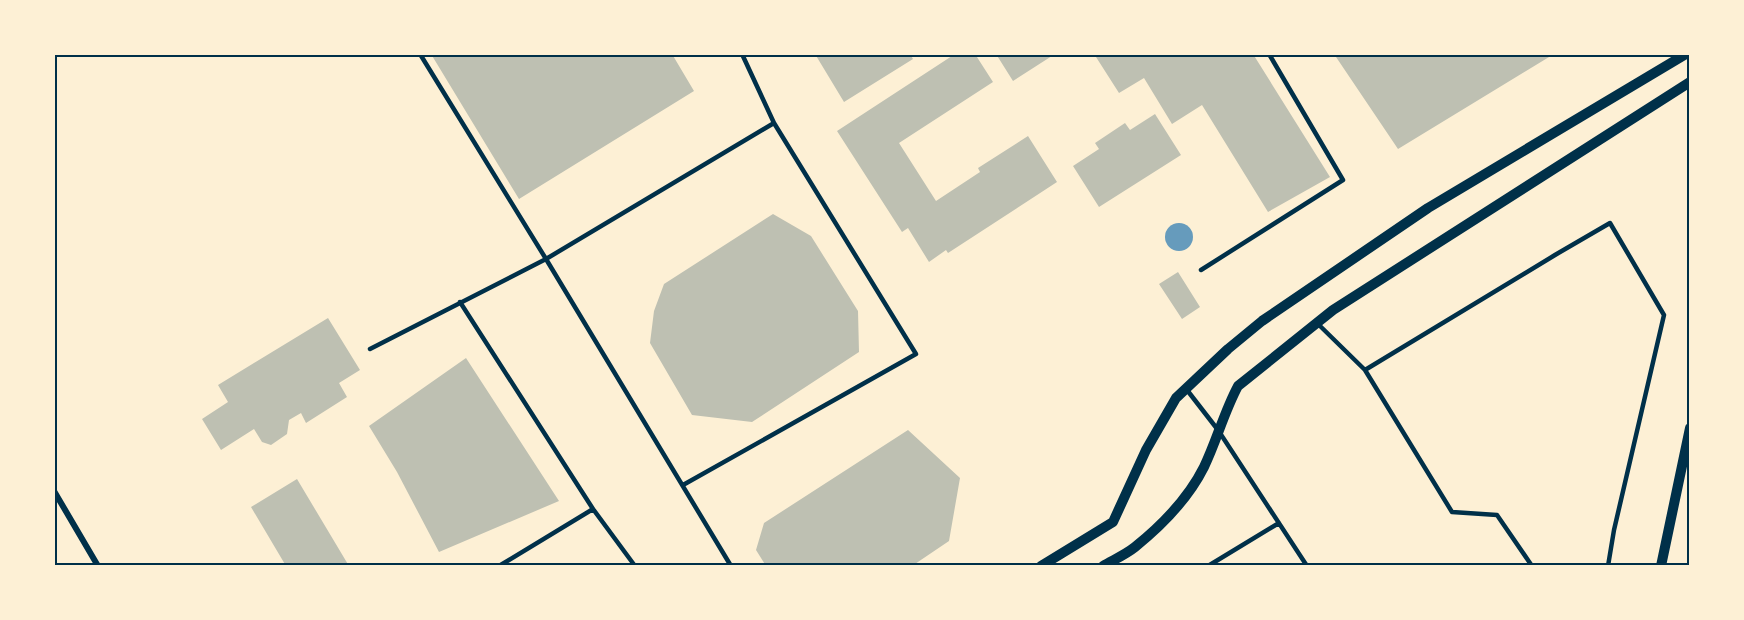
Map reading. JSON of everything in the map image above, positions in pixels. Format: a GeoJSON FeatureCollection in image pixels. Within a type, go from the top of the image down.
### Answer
{"type":"FeatureCollection","features":[{"type":"Feature","properties":{"kind":"street"},"geometry":{"type":"LineString","coordinates":[[1041,566],[1113,522],[1146,450],[1176,398],[1221,354],[1262,321],[1428,208],[1686,54]]}},
{"type":"Feature","properties":{"kind":"street"},"geometry":{"type":"LineString","coordinates":[[1103,566],[1133,549],[1154,530],[1192,488],[1203,469],[1238,386],[1316,322],[1690,82]]}},
{"type":"Feature","properties":{"kind":"street"},"geometry":{"type":"LineString","coordinates":[[1661,566],[1690,428]]}},
{"type":"Feature","properties":{"kind":"street"},"geometry":{"type":"LineString","coordinates":[[54,491],[98,566]]}},
{"type":"Feature","properties":{"kind":"lane"},"geometry":{"type":"LineString","coordinates":[[420,54],[731,566]]}},
{"type":"Feature","properties":{"kind":"lane"},"geometry":{"type":"LineString","coordinates":[[683,485],[916,354],[774,123],[742,54]]}},
{"type":"Feature","properties":{"kind":"lane"},"geometry":{"type":"LineString","coordinates":[[1201,270],[1342,180],[1269,54]]}},
{"type":"Feature","properties":{"kind":"lane"},"geometry":{"type":"LineString","coordinates":[[370,348],[546,259],[774,123]]}},
{"type":"Feature","properties":{"kind":"lane"},"geometry":{"type":"LineString","coordinates":[[1365,370],[1610,223],[1664,315],[1614,530],[1608,566]]}},
{"type":"Feature","properties":{"kind":"lane"},"geometry":{"type":"LineString","coordinates":[[460,302],[593,509],[635,566]]}},
{"type":"Feature","properties":{"kind":"lane"},"geometry":{"type":"LineString","coordinates":[[1316,322],[1365,370],[1452,512],[1497,515],[1532,566]]}},
{"type":"Feature","properties":{"kind":"lane"},"geometry":{"type":"LineString","coordinates":[[1186,388],[1218,430],[1307,566]]}},
{"type":"Feature","properties":{"kind":"lane"},"geometry":{"type":"LineString","coordinates":[[499,566],[593,509]]}},
{"type":"Feature","properties":{"kind":"lane"},"geometry":{"type":"LineString","coordinates":[[1208,566],[1279,523]]}},
{"type":"Feature","properties":{"kind":"water"},"geometry":{"type":"Polygon","coordinates":[[[1179,223],[1189,227],[1193,237],[1189,247],[1179,251],[1169,247],[1165,237],[1169,227],[1179,223]]]}},
{"type":"Feature","properties":{"kind":"building"},"geometry":{"type":"Polygon","coordinates":[[[431,54],[672,54],[694,91],[519,199],[431,54]]]}},
{"type":"Feature","properties":{"kind":"building"},"geometry":{"type":"Polygon","coordinates":[[[815,54],[910,54],[913,59],[844,102],[815,54]]]}},
{"type":"Feature","properties":{"kind":"building"},"geometry":{"type":"Polygon","coordinates":[[[955,54],[975,54],[993,82],[899,143],[936,201],[980,172],[978,168],[1028,136],[1057,182],[948,253],[946,250],[929,262],[908,228],[902,232],[837,131],[955,54]]]}},
{"type":"Feature","properties":{"kind":"building"},"geometry":{"type":"Polygon","coordinates":[[[996,54],[1055,54],[1013,81],[996,54]]]}},
{"type":"Feature","properties":{"kind":"building"},"geometry":{"type":"Polygon","coordinates":[[[1102,54],[1253,54],[1330,177],[1268,212],[1202,105],[1172,124],[1144,78],[1119,93],[1096,57],[1102,54]]]}},
{"type":"Feature","properties":{"kind":"building"},"geometry":{"type":"Polygon","coordinates":[[[1334,54],[1554,54],[1398,149],[1334,54]]]}},
{"type":"Feature","properties":{"kind":"building"},"geometry":{"type":"Polygon","coordinates":[[[1155,114],[1181,155],[1099,207],[1073,166],[1099,149],[1095,143],[1125,123],[1130,130],[1155,114]]]}},
{"type":"Feature","properties":{"kind":"building"},"geometry":{"type":"Polygon","coordinates":[[[773,214],[811,236],[858,311],[859,352],[752,422],[692,415],[650,343],[654,311],[664,284],[773,214]]]}},
{"type":"Feature","properties":{"kind":"building"},"geometry":{"type":"Polygon","coordinates":[[[1178,272],[1200,307],[1182,319],[1159,284],[1178,272]]]}},
{"type":"Feature","properties":{"kind":"building"},"geometry":{"type":"Polygon","coordinates":[[[328,318],[360,370],[339,383],[347,397],[306,423],[301,413],[289,420],[287,434],[271,445],[262,442],[254,429],[221,450],[202,419],[228,402],[218,385],[328,318]]]}},
{"type":"Feature","properties":{"kind":"building"},"geometry":{"type":"Polygon","coordinates":[[[466,358],[559,501],[439,552],[397,472],[369,426],[466,358]]]}},
{"type":"Feature","properties":{"kind":"building"},"geometry":{"type":"Polygon","coordinates":[[[908,430],[960,478],[949,541],[912,566],[766,566],[756,550],[764,523],[908,430]]]}},
{"type":"Feature","properties":{"kind":"building"},"geometry":{"type":"Polygon","coordinates":[[[297,479],[349,566],[286,566],[251,507],[297,479]]]}}]}
